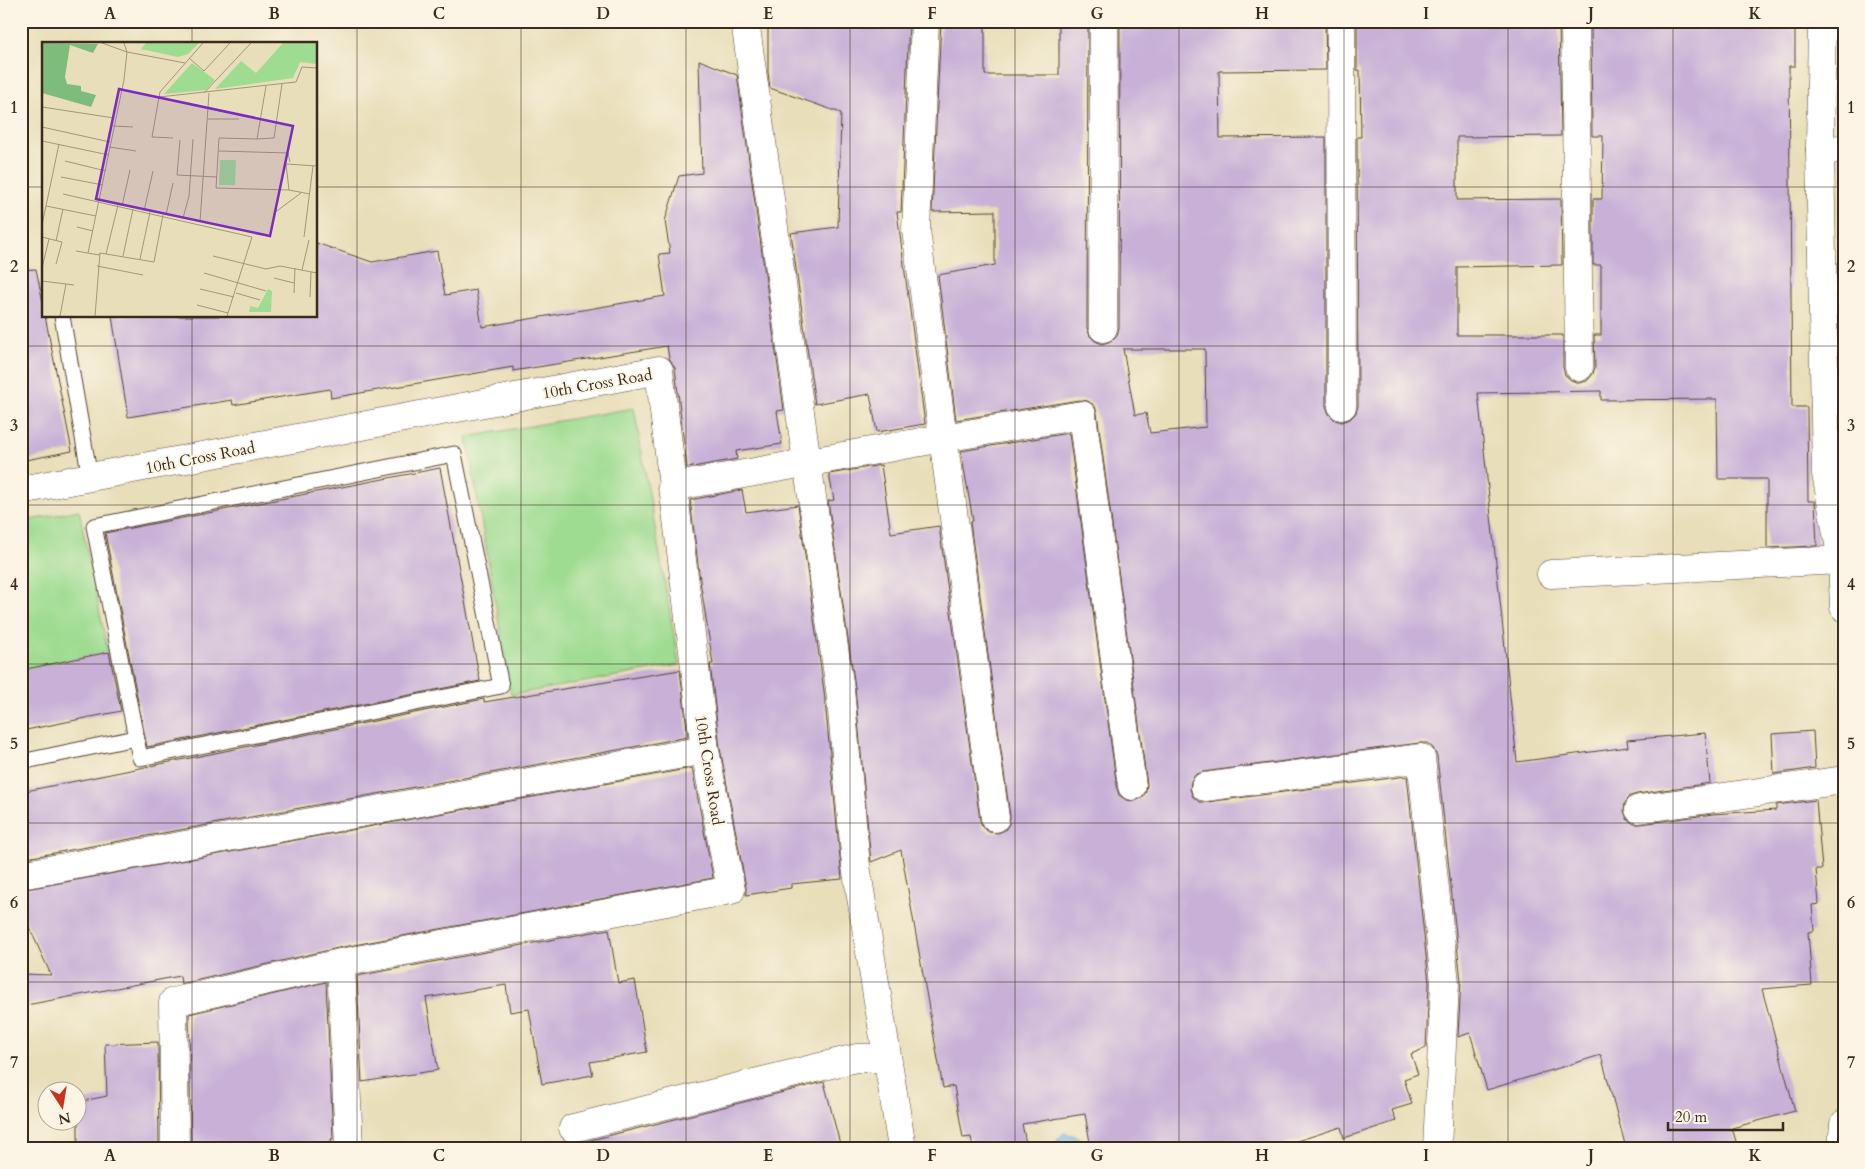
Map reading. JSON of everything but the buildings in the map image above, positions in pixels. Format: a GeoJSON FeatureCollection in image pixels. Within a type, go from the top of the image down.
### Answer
{"type":"FeatureCollection","features":[{"type":"Feature","properties":{"kind":"street"},"geometry":{"type":"LineString","coordinates":[[745,21],[840,689],[856,866],[902,1148]]}},
{"type":"Feature","properties":{"kind":"street"},"geometry":{"type":"LineString","coordinates":[[925,21],[916,230],[995,818]]}},
{"type":"Feature","properties":{"kind":"street"},"geometry":{"type":"LineString","coordinates":[[1103,328],[1104,21]]}},
{"type":"Feature","properties":{"kind":"street"},"geometry":{"type":"LineString","coordinates":[[1341,21],[1342,406]]}},
{"type":"Feature","properties":{"kind":"street"},"geometry":{"type":"LineString","coordinates":[[1575,21],[1579,367]]}},
{"type":"Feature","properties":{"kind":"street"},"geometry":{"type":"LineString","coordinates":[[1822,21],[1832,149],[1835,474],[1844,607]]}},
{"type":"Feature","properties":{"kind":"street","name":"10th Cross Road"},"geometry":{"type":"LineString","coordinates":[[21,490],[659,370],[705,750],[731,890],[341,963]]}},
{"type":"Feature","properties":{"kind":"street"},"geometry":{"type":"LineString","coordinates":[[672,487],[1082,415],[1132,786]]}},
{"type":"Feature","properties":{"kind":"street"},"geometry":{"type":"LineString","coordinates":[[1551,574],[1842,560]]}},
{"type":"Feature","properties":{"kind":"street"},"geometry":{"type":"LineString","coordinates":[[21,875],[705,750]]}},
{"type":"Feature","properties":{"kind":"street"},"geometry":{"type":"LineString","coordinates":[[1205,787],[1421,758],[1445,983],[1437,1148]]}},
{"type":"Feature","properties":{"kind":"street"},"geometry":{"type":"LineString","coordinates":[[1639,809],[1844,780]]}},
{"type":"Feature","properties":{"kind":"street"},"geometry":{"type":"LineString","coordinates":[[175,1148],[173,1002],[341,963],[349,1148]]}},
{"type":"Feature","properties":{"kind":"street"},"geometry":{"type":"LineString","coordinates":[[574,1128],[856,1058],[886,1058]]}},
{"type":"Feature","properties":{"kind":"street"},"geometry":{"type":"LineString","coordinates":[[1842,1148],[1844,1124]]}},
{"type":"Feature","properties":{"kind":"lane"},"geometry":{"type":"LineString","coordinates":[[62,318],[90,478]]}},
{"type":"Feature","properties":{"kind":"lane"},"geometry":{"type":"LineString","coordinates":[[454,454],[500,686],[140,758],[136,738],[94,526],[454,454]]}},
{"type":"Feature","properties":{"kind":"lane"},"geometry":{"type":"LineString","coordinates":[[21,762],[136,738]]}},
{"type":"Feature","properties":{"kind":"green space"},"geometry":{"type":"Polygon","coordinates":[[[634,408],[679,665],[511,695],[467,437],[634,408]]]}},
{"type":"Feature","properties":{"kind":"green space"},"geometry":{"type":"Polygon","coordinates":[[[79,510],[108,653],[21,670],[21,522],[79,510]]]}},
{"type":"Feature","properties":{"kind":"water"},"geometry":{"type":"Polygon","coordinates":[[[1064,1133],[1077,1136],[1086,1148],[1056,1148],[1058,1139],[1064,1133]]]}}]}
